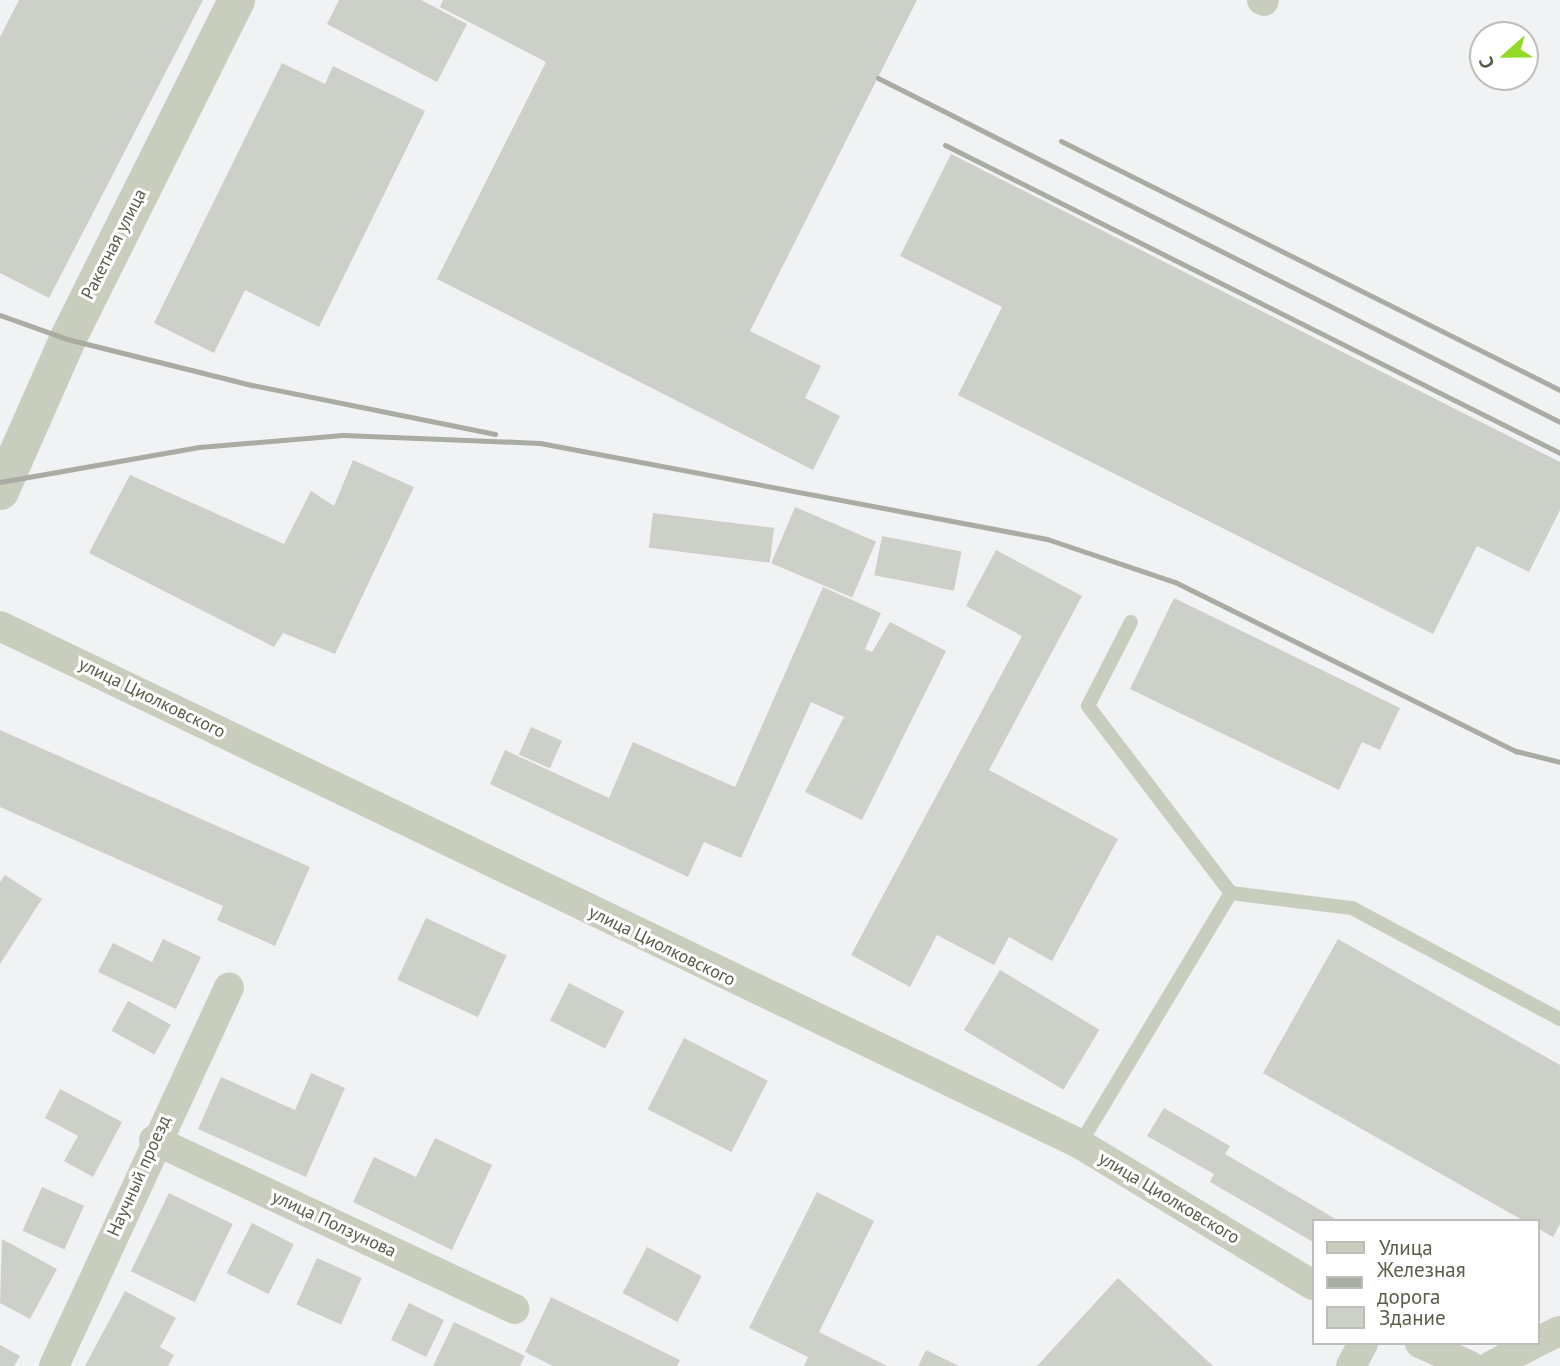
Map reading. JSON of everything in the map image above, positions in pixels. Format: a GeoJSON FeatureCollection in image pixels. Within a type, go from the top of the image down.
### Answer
{"type":"FeatureCollection","features":[{"type":"Feature","properties":{"kind":"street","name":"Ракетная улица"},"geometry":{"type":"LineString","coordinates":[[0,491],[8,454],[236,0]]}},
{"type":"Feature","properties":{"kind":"street","name":"улица Циолковского"},"geometry":{"type":"LineString","coordinates":[[0,625],[1080,1144],[1312,1284]]}},
{"type":"Feature","properties":{"kind":"street","name":"Научный проезд"},"geometry":{"type":"LineString","coordinates":[[54,1366],[153,1140],[229,988]]}},
{"type":"Feature","properties":{"kind":"street","name":"улица Ползунова"},"geometry":{"type":"LineString","coordinates":[[153,1140],[514,1309]]}},
{"type":"Feature","properties":{"kind":"street"},"geometry":{"type":"LineString","coordinates":[[1539,1342],[1560,1331]]}},
{"type":"Feature","properties":{"kind":"street"},"geometry":{"type":"LineString","coordinates":[[1351,1366],[1362,1345]]}},
{"type":"Feature","properties":{"kind":"street"},"geometry":{"type":"LineString","coordinates":[[1424,1345],[1469,1366]]}},
{"type":"Feature","properties":{"kind":"street"},"geometry":{"type":"LineString","coordinates":[[1491,1366],[1532,1345]]}},
{"type":"Feature","properties":{"kind":"lane"},"geometry":{"type":"LineString","coordinates":[[1131,622],[1088,705],[1231,892],[1352,908],[1560,1019]]}},
{"type":"Feature","properties":{"kind":"lane"},"geometry":{"type":"LineString","coordinates":[[1080,1144],[1231,892]]}},
{"type":"Feature","properties":{"kind":"building"},"geometry":{"type":"Polygon","coordinates":[[[19,0],[203,0],[49,298],[0,273],[0,37],[19,0]]]}},
{"type":"Feature","properties":{"kind":"building"},"geometry":{"type":"Polygon","coordinates":[[[339,0],[421,0],[467,24],[437,82],[327,24],[339,0]]]}},
{"type":"Feature","properties":{"kind":"building"},"geometry":{"type":"Polygon","coordinates":[[[443,0],[917,0],[750,331],[821,366],[805,398],[840,416],[813,470],[437,279],[546,62],[440,7],[443,0]]]}},
{"type":"Feature","properties":{"kind":"building"},"geometry":{"type":"Polygon","coordinates":[[[282,63],[325,84],[333,66],[425,111],[319,327],[245,290],[214,353],[154,323],[282,63]]]}},
{"type":"Feature","properties":{"kind":"building"},"geometry":{"type":"Polygon","coordinates":[[[951,154],[1560,462],[1560,510],[1529,572],[1477,546],[1433,634],[958,395],[1002,307],[900,256],[951,154]]]}},
{"type":"Feature","properties":{"kind":"building"},"geometry":{"type":"Polygon","coordinates":[[[353,460],[414,487],[335,654],[283,633],[274,647],[89,553],[130,475],[284,544],[311,491],[334,506],[353,460]]]}},
{"type":"Feature","properties":{"kind":"building"},"geometry":{"type":"Polygon","coordinates":[[[795,507],[876,541],[852,598],[771,563],[795,507]]]}},
{"type":"Feature","properties":{"kind":"building"},"geometry":{"type":"Polygon","coordinates":[[[653,513],[774,528],[770,563],[649,548],[653,513]]]}},
{"type":"Feature","properties":{"kind":"building"},"geometry":{"type":"Polygon","coordinates":[[[882,536],[962,551],[954,591],[874,575],[882,536]]]}},
{"type":"Feature","properties":{"kind":"building"},"geometry":{"type":"Polygon","coordinates":[[[996,550],[1082,596],[989,770],[1118,839],[1052,961],[1009,937],[994,965],[937,935],[910,987],[851,955],[1022,636],[966,606],[996,550]]]}},
{"type":"Feature","properties":{"kind":"building"},"geometry":{"type":"Polygon","coordinates":[[[823,587],[881,613],[865,649],[872,652],[890,622],[946,651],[862,820],[805,792],[844,717],[811,702],[741,858],[704,842],[688,877],[490,784],[505,750],[609,798],[633,742],[735,787],[823,587]]]}},
{"type":"Feature","properties":{"kind":"building"},"geometry":{"type":"Polygon","coordinates":[[[1174,598],[1400,708],[1380,750],[1362,742],[1339,790],[1130,689],[1174,598]]]}},
{"type":"Feature","properties":{"kind":"building"},"geometry":{"type":"Polygon","coordinates":[[[531,727],[562,741],[550,768],[519,754],[531,727]]]}},
{"type":"Feature","properties":{"kind":"building"},"geometry":{"type":"Polygon","coordinates":[[[0,730],[310,867],[275,946],[217,920],[223,906],[0,807],[0,730]]]}},
{"type":"Feature","properties":{"kind":"building"},"geometry":{"type":"Polygon","coordinates":[[[5,875],[42,899],[0,964],[0,882],[5,875]]]}},
{"type":"Feature","properties":{"kind":"building"},"geometry":{"type":"Polygon","coordinates":[[[426,918],[507,956],[478,1017],[397,980],[426,918]]]}},
{"type":"Feature","properties":{"kind":"building"},"geometry":{"type":"Polygon","coordinates":[[[163,939],[201,957],[176,1009],[98,972],[113,943],[152,962],[163,939]]]}},
{"type":"Feature","properties":{"kind":"building"},"geometry":{"type":"Polygon","coordinates":[[[1338,939],[1560,1065],[1560,1224],[1553,1237],[1539,1229],[1539,1219],[1520,1219],[1263,1073],[1338,939]]]}},
{"type":"Feature","properties":{"kind":"building"},"geometry":{"type":"Polygon","coordinates":[[[1000,970],[1099,1030],[1063,1090],[964,1030],[1000,970]]]}},
{"type":"Feature","properties":{"kind":"building"},"geometry":{"type":"Polygon","coordinates":[[[569,983],[624,1011],[605,1049],[550,1020],[569,983]]]}},
{"type":"Feature","properties":{"kind":"building"},"geometry":{"type":"Polygon","coordinates":[[[128,1001],[171,1025],[154,1054],[112,1031],[128,1001]]]}},
{"type":"Feature","properties":{"kind":"building"},"geometry":{"type":"Polygon","coordinates":[[[684,1038],[768,1081],[731,1152],[648,1109],[684,1038]]]}},
{"type":"Feature","properties":{"kind":"building"},"geometry":{"type":"Polygon","coordinates":[[[311,1073],[345,1088],[306,1177],[198,1129],[221,1077],[295,1110],[311,1073]]]}},
{"type":"Feature","properties":{"kind":"building"},"geometry":{"type":"Polygon","coordinates":[[[60,1089],[122,1122],[93,1177],[64,1161],[78,1136],[45,1118],[60,1089]]]}},
{"type":"Feature","properties":{"kind":"building"},"geometry":{"type":"Polygon","coordinates":[[[1164,1108],[1230,1146],[1225,1154],[1336,1219],[1312,1219],[1312,1241],[1210,1182],[1214,1174],[1147,1136],[1164,1108]]]}},
{"type":"Feature","properties":{"kind":"building"},"geometry":{"type":"Polygon","coordinates":[[[435,1138],[492,1165],[452,1250],[353,1202],[374,1157],[416,1177],[435,1138]]]}},
{"type":"Feature","properties":{"kind":"building"},"geometry":{"type":"Polygon","coordinates":[[[42,1187],[84,1206],[64,1250],[22,1231],[42,1187]]]}},
{"type":"Feature","properties":{"kind":"building"},"geometry":{"type":"Polygon","coordinates":[[[817,1192],[874,1221],[819,1332],[887,1366],[804,1366],[808,1357],[749,1328],[817,1192]]]}},
{"type":"Feature","properties":{"kind":"building"},"geometry":{"type":"Polygon","coordinates":[[[169,1193],[233,1224],[195,1302],[131,1271],[169,1193]]]}},
{"type":"Feature","properties":{"kind":"building"},"geometry":{"type":"Polygon","coordinates":[[[252,1223],[294,1244],[268,1294],[227,1273],[252,1223]]]}},
{"type":"Feature","properties":{"kind":"building"},"geometry":{"type":"Polygon","coordinates":[[[2,1239],[57,1269],[30,1319],[0,1303],[2,1239]]]}},
{"type":"Feature","properties":{"kind":"building"},"geometry":{"type":"Polygon","coordinates":[[[647,1247],[702,1276],[677,1322],[623,1293],[647,1247]]]}},
{"type":"Feature","properties":{"kind":"building"},"geometry":{"type":"Polygon","coordinates":[[[317,1258],[362,1278],[341,1325],[296,1305],[317,1258]]]}},
{"type":"Feature","properties":{"kind":"building"},"geometry":{"type":"Polygon","coordinates":[[[1118,1278],[1213,1366],[1037,1366],[1118,1278]]]}},
{"type":"Feature","properties":{"kind":"building"},"geometry":{"type":"Polygon","coordinates":[[[125,1291],[176,1318],[160,1347],[174,1355],[168,1366],[85,1366],[125,1291]]]}},
{"type":"Feature","properties":{"kind":"building"},"geometry":{"type":"Polygon","coordinates":[[[551,1297],[680,1360],[677,1366],[553,1366],[525,1352],[551,1297]]]}},
{"type":"Feature","properties":{"kind":"building"},"geometry":{"type":"Polygon","coordinates":[[[409,1303],[444,1320],[426,1357],[391,1340],[409,1303]]]}},
{"type":"Feature","properties":{"kind":"building"},"geometry":{"type":"Polygon","coordinates":[[[454,1322],[525,1356],[520,1366],[433,1366],[454,1322]]]}},
{"type":"Feature","properties":{"kind":"building"},"geometry":{"type":"Polygon","coordinates":[[[0,1345],[20,1356],[14,1366],[0,1366],[0,1345]]]}},
{"type":"Feature","properties":{"kind":"building"},"geometry":{"type":"Polygon","coordinates":[[[926,1350],[959,1366],[918,1366],[926,1350]]]}},
{"type":"Feature","properties":{"kind":"railway"},"geometry":{"type":"LineString","coordinates":[[878,78],[1560,422]]}},
{"type":"Feature","properties":{"kind":"railway"},"geometry":{"type":"LineString","coordinates":[[1061,141],[1560,390]]}},
{"type":"Feature","properties":{"kind":"railway"},"geometry":{"type":"LineString","coordinates":[[945,145],[1560,453]]}},
{"type":"Feature","properties":{"kind":"railway"},"geometry":{"type":"LineString","coordinates":[[0,315],[67,339],[252,385],[495,434]]}},
{"type":"Feature","properties":{"kind":"railway"},"geometry":{"type":"LineString","coordinates":[[0,482],[199,447],[343,435],[540,443],[1047,539],[1175,582],[1516,751],[1560,762]]}}]}
